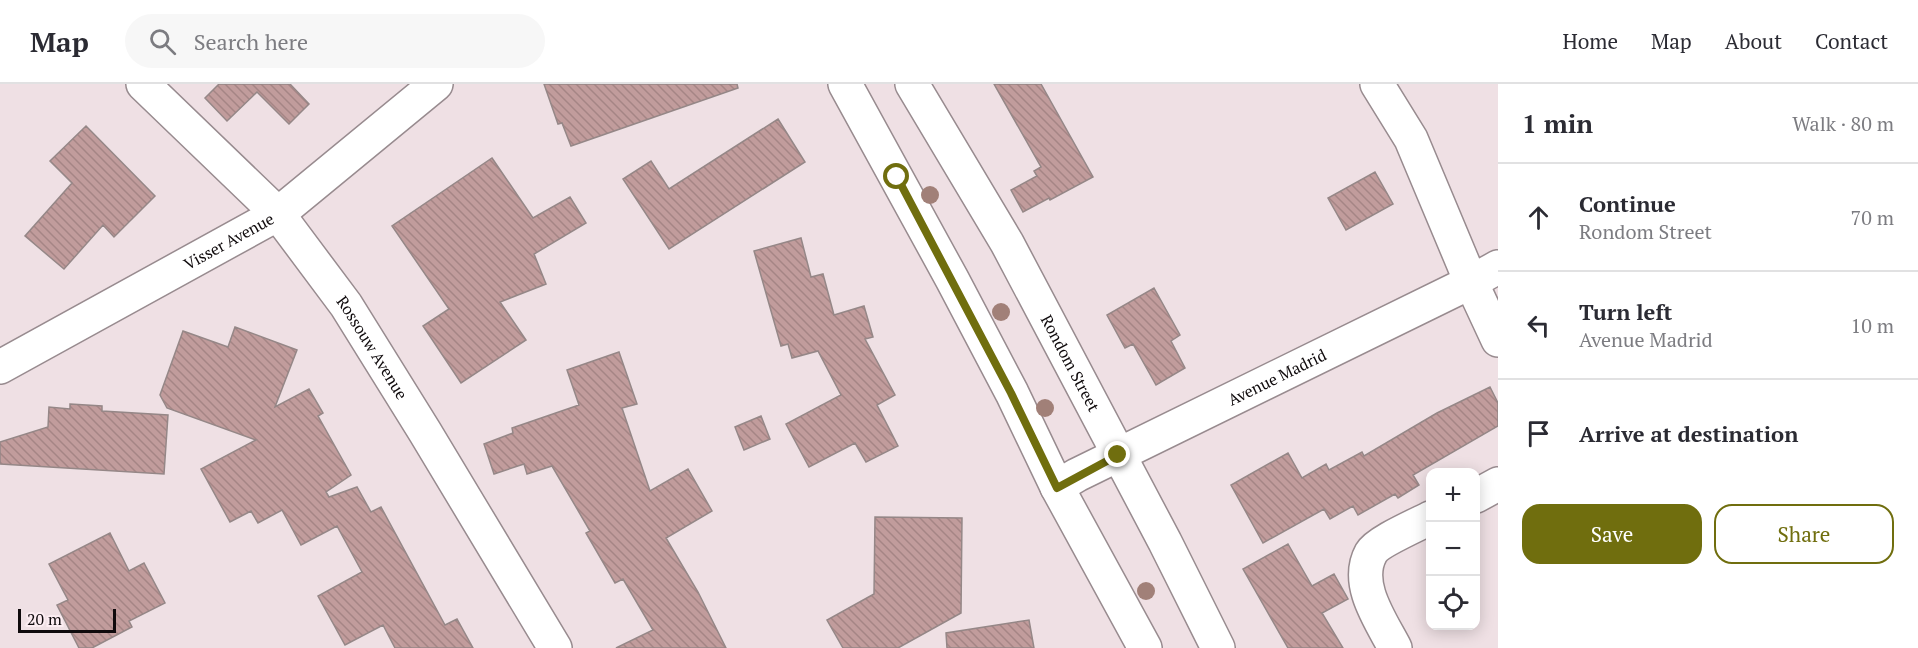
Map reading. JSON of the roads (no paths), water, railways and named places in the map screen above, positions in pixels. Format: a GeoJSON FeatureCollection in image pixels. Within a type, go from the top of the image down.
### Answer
{"type":"FeatureCollection","features":[{"type":"Feature","properties":{"kind":"street","name":"Rossouw Avenue"},"geometry":{"type":"LineString","coordinates":[[143,84],[278,214],[346,305],[555,648]]}},
{"type":"Feature","properties":{"kind":"street","name":"Visser Avenue"},"geometry":{"type":"LineString","coordinates":[[0,367],[278,214],[435,84]]}},
{"type":"Feature","properties":{"kind":"street"},"geometry":{"type":"LineString","coordinates":[[845,84],[952,279],[1057,488],[1145,648]]}},
{"type":"Feature","properties":{"kind":"street","name":"Rondom Street"},"geometry":{"type":"LineString","coordinates":[[912,84],[1007,243],[1165,542],[1218,648]]}},
{"type":"Feature","properties":{"kind":"street"},"geometry":{"type":"LineString","coordinates":[[1377,84],[1411,139],[1484,275],[1498,340]]}},
{"type":"Feature","properties":{"kind":"street","name":"Avenue Madrid"},"geometry":{"type":"LineString","coordinates":[[1057,488],[1118,455],[1484,275]]}},
{"type":"Feature","properties":{"kind":"street"},"geometry":{"type":"LineString","coordinates":[[1480,494],[1498,484]]}},
{"type":"Feature","properties":{"kind":"street"},"geometry":{"type":"LineString","coordinates":[[1395,648],[1372,604],[1364,578],[1366,569],[1371,552],[1391,538],[1426,520]]}}]}
